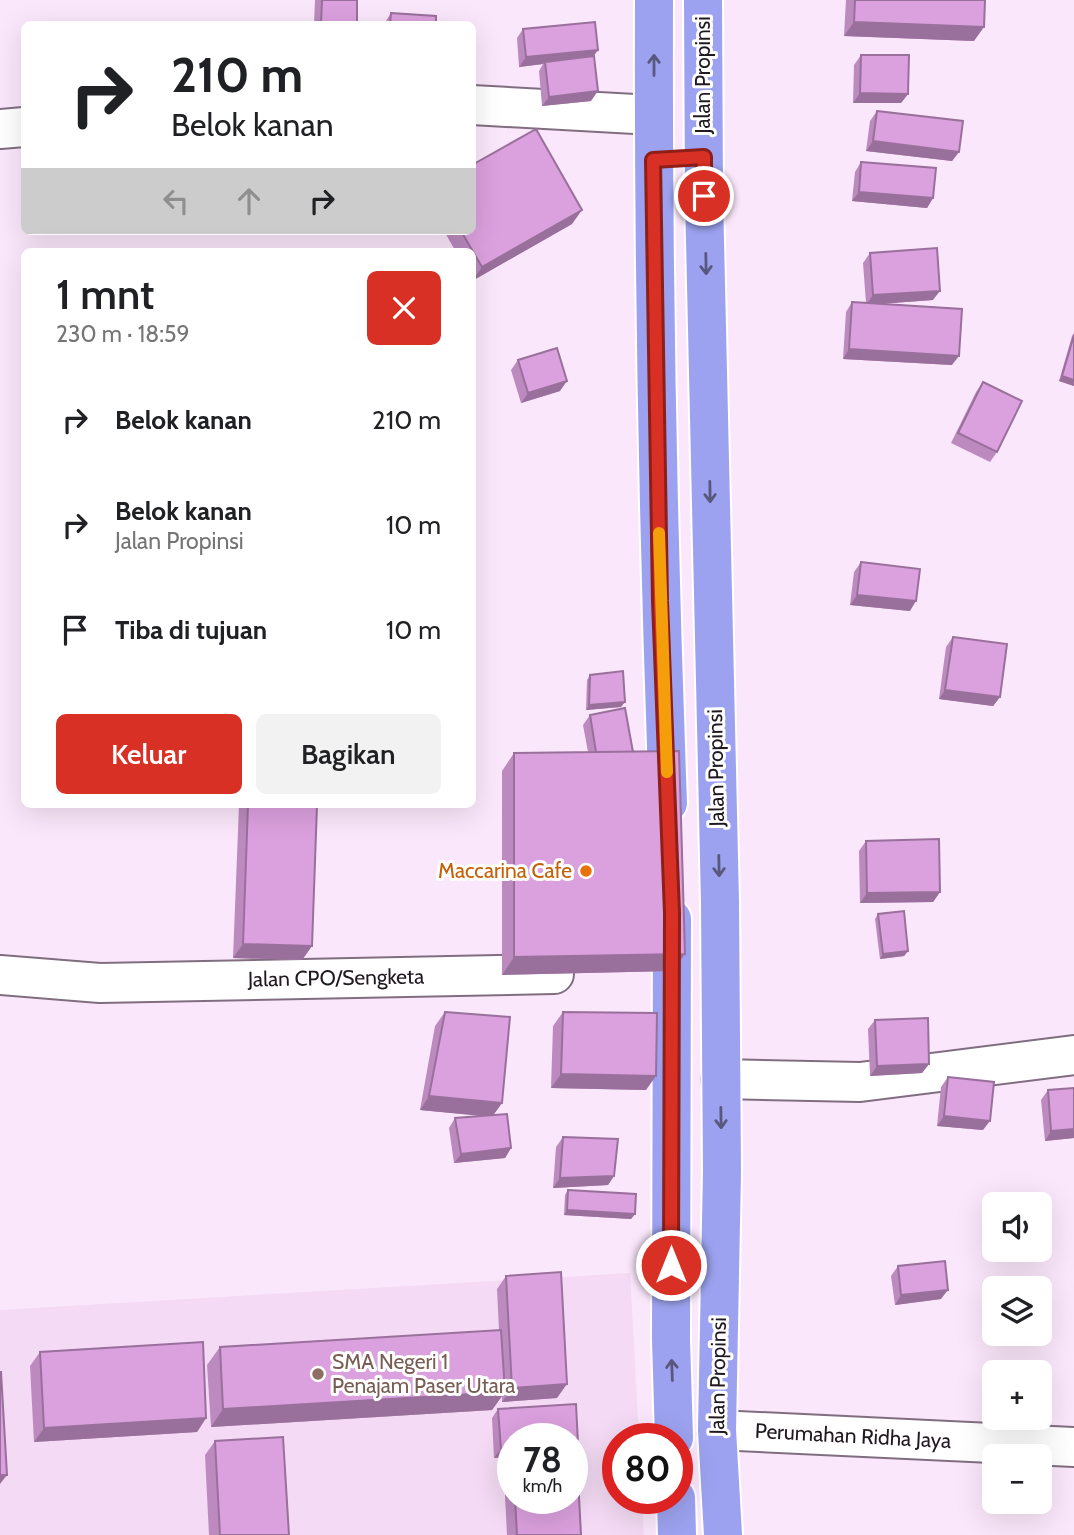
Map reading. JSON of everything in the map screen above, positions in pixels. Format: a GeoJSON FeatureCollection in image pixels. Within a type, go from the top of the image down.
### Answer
{"type":"FeatureCollection","features":[{"type":"Feature","properties":{"kind":"highway"},"geometry":{"type":"LineString","coordinates":[[654,0],[653,160],[660,601],[669,835]]}},
{"type":"Feature","properties":{"kind":"highway","name":"Jalan Propinsi"},"geometry":{"type":"LineString","coordinates":[[703,0],[722,1171],[717,1430],[723,1535]]}},
{"type":"Feature","properties":{"kind":"highway"},"geometry":{"type":"LineString","coordinates":[[653,160],[704,157]]}},
{"type":"Feature","properties":{"kind":"highway"},"geometry":{"type":"LineString","coordinates":[[671,887],[671,1340],[674,1423]]}},
{"type":"Feature","properties":{"kind":"highway"},"geometry":{"type":"LineString","coordinates":[[676,1514],[677,1535]]}},
{"type":"Feature","properties":{"kind":"street"},"geometry":{"type":"LineString","coordinates":[[476,105],[653,115]]}},
{"type":"Feature","properties":{"kind":"street"},"geometry":{"type":"LineString","coordinates":[[0,129],[21,127]]}},
{"type":"Feature","properties":{"kind":"street"},"geometry":{"type":"LineString","coordinates":[[633,972],[673,971]]}},
{"type":"Feature","properties":{"kind":"street","name":"Jalan CPO/Sengketa"},"geometry":{"type":"LineString","coordinates":[[0,975],[100,983],[594,973]]}},
{"type":"Feature","properties":{"kind":"street"},"geometry":{"type":"LineString","coordinates":[[721,1079],[860,1082],[1074,1055]]}},
{"type":"Feature","properties":{"kind":"street","name":"Perumahan Ridha Jaya"},"geometry":{"type":"LineString","coordinates":[[717,1430],[1074,1447]]}},
{"type":"Feature","properties":{"kind":"shaded area","name":"SMA Negeri 1 Penajam Paser Utara"},"geometry":{"type":"Polygon","coordinates":[[[630,1273],[638,1423],[602,1423],[602,1514],[643,1514],[644,1535],[0,1535],[0,1310],[630,1273]]]}},
{"type":"Feature","properties":{"kind":"building"},"geometry":{"type":"Polygon","coordinates":[[[322,0],[357,0],[357,21],[321,21],[322,0]]]}},
{"type":"Feature","properties":{"kind":"building"},"geometry":{"type":"Polygon","coordinates":[[[855,0],[985,0],[984,27],[854,22],[855,0]]]}},
{"type":"Feature","properties":{"kind":"building"},"geometry":{"type":"Polygon","coordinates":[[[391,13],[436,16],[436,21],[390,21],[391,13]]]}},
{"type":"Feature","properties":{"kind":"building"},"geometry":{"type":"Polygon","coordinates":[[[595,22],[598,50],[526,57],[523,29],[595,22]]]}},
{"type":"Feature","properties":{"kind":"building"},"geometry":{"type":"Polygon","coordinates":[[[861,55],[909,55],[908,94],[860,93],[861,55]]]}},
{"type":"Feature","properties":{"kind":"building"},"geometry":{"type":"Polygon","coordinates":[[[594,56],[598,91],[549,97],[545,62],[594,56]]]}},
{"type":"Feature","properties":{"kind":"building"},"geometry":{"type":"Polygon","coordinates":[[[877,111],[963,121],[959,152],[873,141],[877,111]]]}},
{"type":"Feature","properties":{"kind":"building"},"geometry":{"type":"Polygon","coordinates":[[[536,129],[582,210],[482,267],[476,257],[476,248],[471,248],[463,235],[476,235],[476,163],[536,129]]]}},
{"type":"Feature","properties":{"kind":"building"},"geometry":{"type":"Polygon","coordinates":[[[861,162],[936,168],[933,198],[859,192],[861,162]]]}},
{"type":"Feature","properties":{"kind":"building"},"geometry":{"type":"Polygon","coordinates":[[[937,248],[940,291],[873,295],[870,253],[937,248]]]}},
{"type":"Feature","properties":{"kind":"building"},"geometry":{"type":"Polygon","coordinates":[[[852,302],[962,309],[959,356],[849,349],[852,302]]]}},
{"type":"Feature","properties":{"kind":"building"},"geometry":{"type":"Polygon","coordinates":[[[1074,335],[1074,380],[1062,376],[1074,335]]]}},
{"type":"Feature","properties":{"kind":"building"},"geometry":{"type":"Polygon","coordinates":[[[557,348],[567,381],[528,393],[518,360],[557,348]]]}},
{"type":"Feature","properties":{"kind":"building"},"geometry":{"type":"Polygon","coordinates":[[[983,382],[1022,401],[997,452],[958,433],[983,382]]]}},
{"type":"Feature","properties":{"kind":"building"},"geometry":{"type":"Polygon","coordinates":[[[861,562],[920,569],[916,601],[857,595],[861,562]]]}},
{"type":"Feature","properties":{"kind":"building"},"geometry":{"type":"Polygon","coordinates":[[[953,637],[1007,644],[1000,697],[945,690],[953,637]]]}},
{"type":"Feature","properties":{"kind":"building"},"geometry":{"type":"Polygon","coordinates":[[[623,671],[625,702],[589,705],[590,675],[623,671]]]}},
{"type":"Feature","properties":{"kind":"building"},"geometry":{"type":"Polygon","coordinates":[[[625,708],[633,752],[596,752],[590,715],[625,708]]]}},
{"type":"Feature","properties":{"kind":"building","name":"Maccarina Cafe"},"geometry":{"type":"Polygon","coordinates":[[[679,751],[685,954],[514,957],[514,753],[679,751]]]}},
{"type":"Feature","properties":{"kind":"building"},"geometry":{"type":"Polygon","coordinates":[[[248,808],[317,808],[312,946],[243,944],[248,808]]]}},
{"type":"Feature","properties":{"kind":"building"},"geometry":{"type":"Polygon","coordinates":[[[939,839],[940,892],[867,893],[866,841],[939,839]]]}},
{"type":"Feature","properties":{"kind":"building"},"geometry":{"type":"Polygon","coordinates":[[[904,911],[908,951],[883,954],[878,914],[904,911]]]}},
{"type":"Feature","properties":{"kind":"building"},"geometry":{"type":"Polygon","coordinates":[[[445,1012],[510,1017],[502,1103],[429,1096],[445,1012]]]}},
{"type":"Feature","properties":{"kind":"building"},"geometry":{"type":"Polygon","coordinates":[[[563,1012],[657,1013],[656,1076],[561,1074],[563,1012]]]}},
{"type":"Feature","properties":{"kind":"building"},"geometry":{"type":"Polygon","coordinates":[[[928,1018],[929,1064],[877,1066],[875,1020],[928,1018]]]}},
{"type":"Feature","properties":{"kind":"building"},"geometry":{"type":"Polygon","coordinates":[[[948,1077],[994,1082],[990,1121],[944,1116],[948,1077]]]}},
{"type":"Feature","properties":{"kind":"building"},"geometry":{"type":"Polygon","coordinates":[[[1074,1088],[1074,1129],[1051,1131],[1048,1090],[1074,1088]]]}},
{"type":"Feature","properties":{"kind":"building"},"geometry":{"type":"Polygon","coordinates":[[[507,1114],[511,1148],[461,1154],[455,1118],[507,1114]]]}},
{"type":"Feature","properties":{"kind":"building"},"geometry":{"type":"Polygon","coordinates":[[[563,1137],[618,1139],[614,1176],[560,1178],[563,1137]]]}},
{"type":"Feature","properties":{"kind":"building"},"geometry":{"type":"Polygon","coordinates":[[[568,1190],[636,1194],[635,1214],[567,1210],[568,1190]]]}},
{"type":"Feature","properties":{"kind":"building"},"geometry":{"type":"Polygon","coordinates":[[[945,1261],[948,1290],[901,1295],[898,1266],[945,1261]]]}},
{"type":"Feature","properties":{"kind":"building"},"geometry":{"type":"Polygon","coordinates":[[[561,1272],[567,1384],[512,1388],[506,1276],[561,1272]]]}},
{"type":"Feature","properties":{"kind":"building"},"geometry":{"type":"Polygon","coordinates":[[[501,1330],[505,1392],[223,1409],[220,1347],[501,1330]]]}},
{"type":"Feature","properties":{"kind":"building"},"geometry":{"type":"Polygon","coordinates":[[[203,1342],[206,1418],[44,1428],[40,1352],[203,1342]]]}},
{"type":"Feature","properties":{"kind":"building"},"geometry":{"type":"Polygon","coordinates":[[[1,1372],[7,1475],[0,1475],[1,1372]]]}},
{"type":"Feature","properties":{"kind":"building"},"geometry":{"type":"Polygon","coordinates":[[[576,1404],[577,1423],[499,1423],[498,1409],[576,1404]]]}},
{"type":"Feature","properties":{"kind":"building"},"geometry":{"type":"Polygon","coordinates":[[[283,1437],[289,1535],[220,1535],[215,1441],[283,1437]]]}},
{"type":"Feature","properties":{"kind":"building"},"geometry":{"type":"Polygon","coordinates":[[[516,1514],[580,1514],[581,1535],[517,1535],[516,1514]]]}},
{"type":"Feature","properties":{"kind":"slow traffic"},"geometry":{"type":"LineString","coordinates":[[659,533],[667,772]]}},
{"type":"Feature","properties":{"kind":"place","name":"Maccarina Cafe"},"geometry":{"type":"Point","coordinates":[586,871]}},
{"type":"Feature","properties":{"kind":"place","name":"SMA Negeri 1 Penajam Paser Utara"},"geometry":{"type":"Point","coordinates":[318,1374]}},
{"type":"Feature","properties":{"kind":"route"},"geometry":{"type":"LineString","coordinates":[[671,1265],[673,971],[660,601],[653,160],[704,157],[704,196]]}}]}
